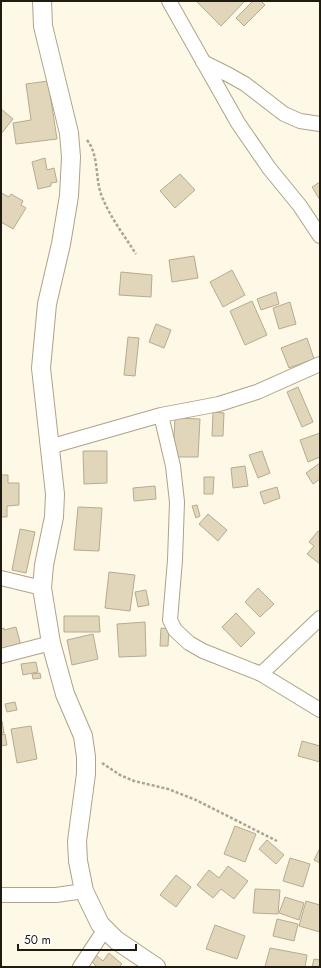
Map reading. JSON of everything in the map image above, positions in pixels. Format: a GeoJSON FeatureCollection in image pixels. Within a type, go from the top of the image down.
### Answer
{"type":"FeatureCollection","features":[{"type":"Feature","properties":{"kind":"street"},"geometry":{"type":"LineString","coordinates":[[42,1],[43,26],[69,133],[71,157],[69,196],[61,244],[47,304],[40,368],[55,494],[54,517],[44,565],[42,588],[51,643],[65,694],[83,736],[86,757],[86,774],[77,841],[78,861],[84,891],[100,924],[116,940],[156,967]]}},
{"type":"Feature","properties":{"kind":"street"},"geometry":{"type":"LineString","coordinates":[[169,1],[238,123],[269,168],[300,206],[320,236]]}},
{"type":"Feature","properties":{"kind":"street"},"geometry":{"type":"LineString","coordinates":[[203,62],[245,84],[284,114],[300,121],[320,124]]}},
{"type":"Feature","properties":{"kind":"street"},"geometry":{"type":"LineString","coordinates":[[49,448],[161,415],[219,404],[257,392],[320,364]]}},
{"type":"Feature","properties":{"kind":"street"},"geometry":{"type":"LineString","coordinates":[[161,415],[173,466],[177,502],[175,560],[170,620],[175,630],[189,643],[203,651],[261,674],[320,710]]}},
{"type":"Feature","properties":{"kind":"street"},"geometry":{"type":"LineString","coordinates":[[1,578],[42,588]]}},
{"type":"Feature","properties":{"kind":"street"},"geometry":{"type":"LineString","coordinates":[[261,674],[320,618]]}},
{"type":"Feature","properties":{"kind":"street"},"geometry":{"type":"LineString","coordinates":[[1,656],[51,643]]}},
{"type":"Feature","properties":{"kind":"street"},"geometry":{"type":"LineString","coordinates":[[1,895],[56,895],[84,891]]}},
{"type":"Feature","properties":{"kind":"street"},"geometry":{"type":"LineString","coordinates":[[80,967],[105,929]]}},
{"type":"Feature","properties":{"kind":"path"},"geometry":{"type":"LineString","coordinates":[[85,138],[90,144],[101,193],[108,209],[136,254]]}},
{"type":"Feature","properties":{"kind":"path"},"geometry":{"type":"LineString","coordinates":[[86,757],[100,762],[120,775],[134,781],[168,789],[196,800],[277,841]]}},
{"type":"Feature","properties":{"kind":"building"},"geometry":{"type":"Polygon","coordinates":[[[196,1],[243,1],[244,2],[221,26],[196,1]]]}},
{"type":"Feature","properties":{"kind":"building"},"geometry":{"type":"Polygon","coordinates":[[[253,1],[261,1],[265,5],[244,26],[236,18],[253,1]]]}},
{"type":"Feature","properties":{"kind":"building"},"geometry":{"type":"Polygon","coordinates":[[[48,81],[57,139],[16,144],[13,123],[31,120],[26,84],[48,81]]]}},
{"type":"Feature","properties":{"kind":"building"},"geometry":{"type":"Polygon","coordinates":[[[1,109],[13,119],[1,134],[1,109]]]}},
{"type":"Feature","properties":{"kind":"building"},"geometry":{"type":"Polygon","coordinates":[[[45,158],[47,170],[54,168],[57,182],[51,183],[51,186],[38,189],[32,162],[45,158]]]}},
{"type":"Feature","properties":{"kind":"building"},"geometry":{"type":"Polygon","coordinates":[[[180,174],[195,190],[175,208],[160,191],[180,174]]]}},
{"type":"Feature","properties":{"kind":"building"},"geometry":{"type":"Polygon","coordinates":[[[320,182],[320,200],[312,187],[320,182]]]}},
{"type":"Feature","properties":{"kind":"building"},"geometry":{"type":"Polygon","coordinates":[[[1,193],[9,197],[11,194],[23,201],[21,205],[26,208],[13,229],[1,222],[1,193]]]}},
{"type":"Feature","properties":{"kind":"building"},"geometry":{"type":"Polygon","coordinates":[[[194,256],[198,278],[172,282],[169,260],[194,256]]]}},
{"type":"Feature","properties":{"kind":"building"},"geometry":{"type":"Polygon","coordinates":[[[232,270],[245,295],[223,307],[210,282],[232,270]]]}},
{"type":"Feature","properties":{"kind":"building"},"geometry":{"type":"Polygon","coordinates":[[[121,272],[152,275],[151,297],[119,295],[121,272]]]}},
{"type":"Feature","properties":{"kind":"building"},"geometry":{"type":"Polygon","coordinates":[[[276,292],[279,304],[261,310],[257,299],[276,292]]]}},
{"type":"Feature","properties":{"kind":"building"},"geometry":{"type":"Polygon","coordinates":[[[252,301],[267,335],[245,345],[230,311],[252,301]]]}},
{"type":"Feature","properties":{"kind":"building"},"geometry":{"type":"Polygon","coordinates":[[[290,302],[296,324],[279,329],[273,308],[290,302]]]}},
{"type":"Feature","properties":{"kind":"building"},"geometry":{"type":"Polygon","coordinates":[[[156,324],[171,330],[164,348],[149,342],[156,324]]]}},
{"type":"Feature","properties":{"kind":"building"},"geometry":{"type":"Polygon","coordinates":[[[128,337],[139,338],[135,376],[124,375],[128,337]]]}},
{"type":"Feature","properties":{"kind":"building"},"geometry":{"type":"Polygon","coordinates":[[[307,338],[314,359],[289,368],[281,348],[307,338]]]}},
{"type":"Feature","properties":{"kind":"building"},"geometry":{"type":"Polygon","coordinates":[[[298,387],[313,422],[302,427],[287,392],[298,387]]]}},
{"type":"Feature","properties":{"kind":"building"},"geometry":{"type":"Polygon","coordinates":[[[213,412],[224,413],[223,436],[212,436],[213,412]]]}},
{"type":"Feature","properties":{"kind":"building"},"geometry":{"type":"Polygon","coordinates":[[[175,418],[200,419],[198,457],[173,457],[175,418]]]}},
{"type":"Feature","properties":{"kind":"building"},"geometry":{"type":"Polygon","coordinates":[[[320,433],[320,457],[308,462],[300,440],[320,433]]]}},
{"type":"Feature","properties":{"kind":"building"},"geometry":{"type":"Polygon","coordinates":[[[83,451],[107,451],[107,483],[84,484],[83,451]]]}},
{"type":"Feature","properties":{"kind":"building"},"geometry":{"type":"Polygon","coordinates":[[[262,451],[270,473],[258,478],[249,455],[262,451]]]}},
{"type":"Feature","properties":{"kind":"building"},"geometry":{"type":"Polygon","coordinates":[[[320,463],[320,479],[313,484],[306,473],[320,463]]]}},
{"type":"Feature","properties":{"kind":"building"},"geometry":{"type":"Polygon","coordinates":[[[245,466],[248,486],[233,488],[231,468],[245,466]]]}},
{"type":"Feature","properties":{"kind":"building"},"geometry":{"type":"Polygon","coordinates":[[[1,475],[8,475],[8,483],[19,483],[19,505],[7,506],[7,517],[1,517],[1,475]]]}},
{"type":"Feature","properties":{"kind":"building"},"geometry":{"type":"Polygon","coordinates":[[[204,477],[214,477],[213,494],[204,494],[204,477]]]}},
{"type":"Feature","properties":{"kind":"building"},"geometry":{"type":"Polygon","coordinates":[[[155,486],[156,499],[134,501],[133,488],[155,486]]]}},
{"type":"Feature","properties":{"kind":"building"},"geometry":{"type":"Polygon","coordinates":[[[277,487],[280,498],[264,504],[260,492],[277,487]]]}},
{"type":"Feature","properties":{"kind":"building"},"geometry":{"type":"Polygon","coordinates":[[[197,505],[200,516],[196,518],[192,506],[197,505]]]}},
{"type":"Feature","properties":{"kind":"building"},"geometry":{"type":"Polygon","coordinates":[[[78,507],[102,508],[99,551],[74,550],[78,507]]]}},
{"type":"Feature","properties":{"kind":"building"},"geometry":{"type":"Polygon","coordinates":[[[208,514],[227,530],[218,541],[199,524],[208,514]]]}},
{"type":"Feature","properties":{"kind":"building"},"geometry":{"type":"Polygon","coordinates":[[[20,529],[35,532],[26,573],[12,570],[20,529]]]}},
{"type":"Feature","properties":{"kind":"building"},"geometry":{"type":"Polygon","coordinates":[[[318,531],[320,533],[320,564],[307,554],[314,546],[309,542],[318,531]]]}},
{"type":"Feature","properties":{"kind":"building"},"geometry":{"type":"Polygon","coordinates":[[[109,572],[135,575],[130,611],[105,608],[109,572]]]}},
{"type":"Feature","properties":{"kind":"building"},"geometry":{"type":"Polygon","coordinates":[[[258,588],[274,604],[260,617],[245,602],[258,588]]]}},
{"type":"Feature","properties":{"kind":"building"},"geometry":{"type":"Polygon","coordinates":[[[146,590],[149,605],[138,607],[135,592],[146,590]]]}},
{"type":"Feature","properties":{"kind":"building"},"geometry":{"type":"Polygon","coordinates":[[[236,613],[255,633],[241,647],[222,627],[236,613]]]}},
{"type":"Feature","properties":{"kind":"building"},"geometry":{"type":"Polygon","coordinates":[[[64,616],[99,616],[100,632],[64,632],[64,616]]]}},
{"type":"Feature","properties":{"kind":"building"},"geometry":{"type":"Polygon","coordinates":[[[145,622],[146,656],[119,657],[117,624],[145,622]]]}},
{"type":"Feature","properties":{"kind":"building"},"geometry":{"type":"Polygon","coordinates":[[[16,627],[21,646],[1,654],[1,629],[4,628],[4,630],[16,627]]]}},
{"type":"Feature","properties":{"kind":"building"},"geometry":{"type":"Polygon","coordinates":[[[161,628],[169,629],[168,646],[160,646],[161,628]]]}},
{"type":"Feature","properties":{"kind":"building"},"geometry":{"type":"Polygon","coordinates":[[[93,634],[98,659],[72,665],[67,640],[93,634]]]}},
{"type":"Feature","properties":{"kind":"building"},"geometry":{"type":"Polygon","coordinates":[[[36,662],[38,672],[23,675],[21,664],[36,662]]]}},
{"type":"Feature","properties":{"kind":"building"},"geometry":{"type":"Polygon","coordinates":[[[40,673],[41,678],[33,679],[32,674],[40,673]]]}},
{"type":"Feature","properties":{"kind":"building"},"geometry":{"type":"Polygon","coordinates":[[[15,702],[17,710],[7,712],[5,704],[15,702]]]}},
{"type":"Feature","properties":{"kind":"building"},"geometry":{"type":"Polygon","coordinates":[[[2,721],[4,733],[1,733],[2,721]]]}},
{"type":"Feature","properties":{"kind":"building"},"geometry":{"type":"Polygon","coordinates":[[[31,726],[37,759],[17,763],[11,729],[31,726]]]}},
{"type":"Feature","properties":{"kind":"building"},"geometry":{"type":"Polygon","coordinates":[[[5,734],[7,745],[1,746],[1,735],[5,734]]]}},
{"type":"Feature","properties":{"kind":"building"},"geometry":{"type":"Polygon","coordinates":[[[302,741],[320,746],[320,762],[298,756],[302,741]]]}},
{"type":"Feature","properties":{"kind":"building"},"geometry":{"type":"Polygon","coordinates":[[[235,826],[256,834],[245,862],[224,854],[235,826]]]}},
{"type":"Feature","properties":{"kind":"building"},"geometry":{"type":"Polygon","coordinates":[[[267,840],[284,855],[276,864],[259,849],[267,840]]]}},
{"type":"Feature","properties":{"kind":"building"},"geometry":{"type":"Polygon","coordinates":[[[320,848],[320,863],[314,860],[320,848]]]}},
{"type":"Feature","properties":{"kind":"building"},"geometry":{"type":"Polygon","coordinates":[[[290,858],[310,864],[303,887],[283,881],[290,858]]]}},
{"type":"Feature","properties":{"kind":"building"},"geometry":{"type":"Polygon","coordinates":[[[228,866],[248,881],[234,899],[221,889],[213,898],[197,885],[209,870],[219,878],[228,866]]]}},
{"type":"Feature","properties":{"kind":"building"},"geometry":{"type":"Polygon","coordinates":[[[176,875],[191,887],[176,907],[160,895],[176,875]]]}},
{"type":"Feature","properties":{"kind":"building"},"geometry":{"type":"Polygon","coordinates":[[[255,889],[280,890],[278,914],[253,913],[255,889]]]}},
{"type":"Feature","properties":{"kind":"building"},"geometry":{"type":"Polygon","coordinates":[[[285,897],[304,903],[299,920],[279,913],[285,897]]]}},
{"type":"Feature","properties":{"kind":"building"},"geometry":{"type":"Polygon","coordinates":[[[306,901],[320,905],[320,932],[299,926],[306,901]]]}},
{"type":"Feature","properties":{"kind":"building"},"geometry":{"type":"Polygon","coordinates":[[[277,919],[298,924],[294,941],[273,936],[277,919]]]}},
{"type":"Feature","properties":{"kind":"building"},"geometry":{"type":"Polygon","coordinates":[[[215,925],[245,936],[237,959],[206,949],[215,925]]]}},
{"type":"Feature","properties":{"kind":"building"},"geometry":{"type":"Polygon","coordinates":[[[270,948],[307,955],[305,967],[265,967],[270,948]]]}},
{"type":"Feature","properties":{"kind":"building"},"geometry":{"type":"Polygon","coordinates":[[[109,953],[122,964],[119,967],[97,967],[91,961],[96,955],[103,961],[109,953]]]}},
{"type":"Feature","properties":{"kind":"building"},"geometry":{"type":"Polygon","coordinates":[[[314,959],[320,960],[320,967],[312,967],[314,959]]]}}]}
